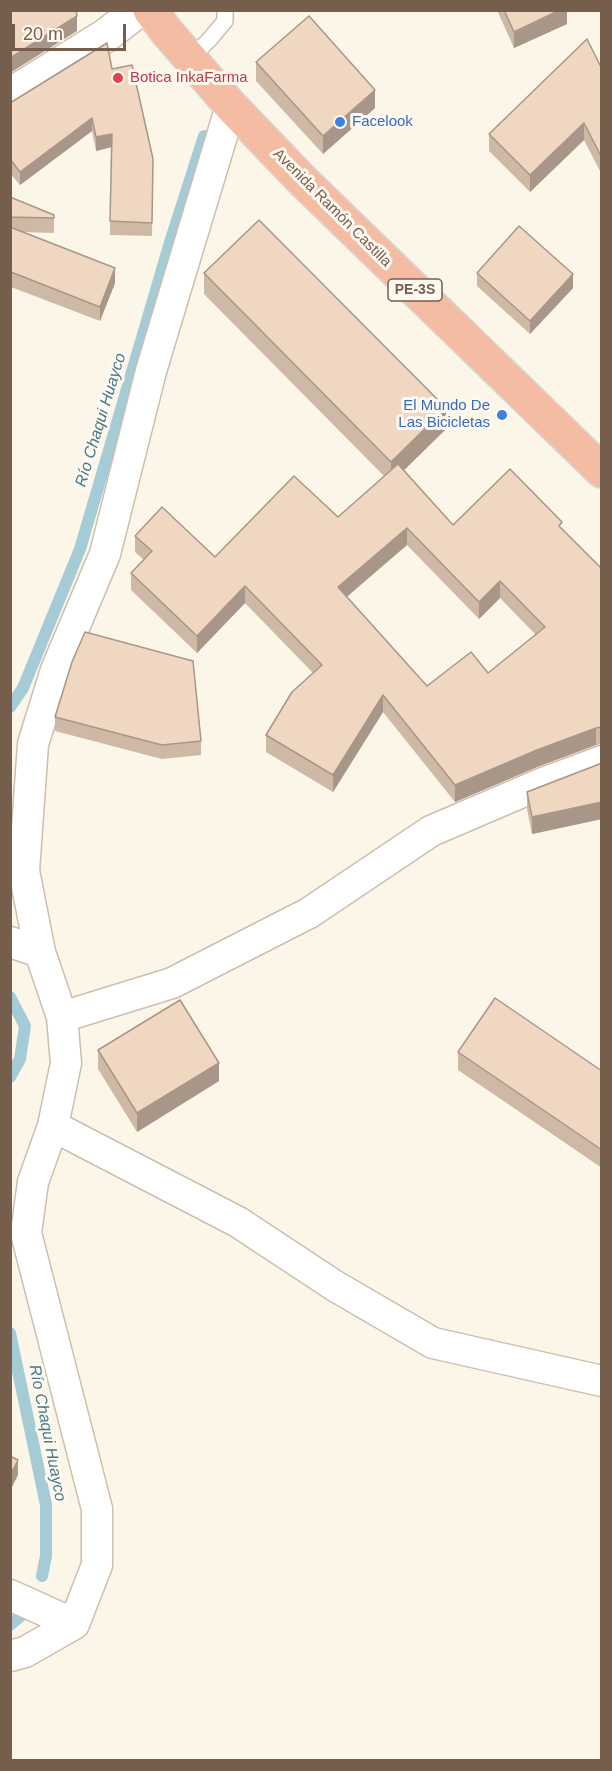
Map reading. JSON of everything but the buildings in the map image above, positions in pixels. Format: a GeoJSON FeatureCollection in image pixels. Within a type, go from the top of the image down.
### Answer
{"type":"FeatureCollection","features":[{"type":"Feature","properties":{"kind":"highway","name":"Avenida Ramón Castilla"},"geometry":{"type":"LineString","coordinates":[[150,10],[231,106],[301,179],[602,471]]}},
{"type":"Feature","properties":{"kind":"street"},"geometry":{"type":"LineString","coordinates":[[10,95],[105,36],[140,10]]}},
{"type":"Feature","properties":{"kind":"street"},"geometry":{"type":"LineString","coordinates":[[10,1656],[25,1652],[74,1624],[97,1565],[97,1509],[26,1233],[33,1182],[53,1126],[66,1063],[62,1017],[40,952],[24,871],[33,744],[56,670],[105,554],[150,370],[231,106]]}},
{"type":"Feature","properties":{"kind":"street"},"geometry":{"type":"LineString","coordinates":[[62,1017],[172,983],[309,913],[431,831],[543,783],[602,761]]}},
{"type":"Feature","properties":{"kind":"street"},"geometry":{"type":"LineString","coordinates":[[10,942],[40,952]]}},
{"type":"Feature","properties":{"kind":"street"},"geometry":{"type":"LineString","coordinates":[[53,1126],[238,1222],[334,1286],[433,1343],[602,1381]]}},
{"type":"Feature","properties":{"kind":"street"},"geometry":{"type":"LineString","coordinates":[[10,1595],[74,1624]]}},
{"type":"Feature","properties":{"kind":"lane"},"geometry":{"type":"LineString","coordinates":[[190,59],[225,21],[225,10]]}},
{"type":"Feature","properties":{"kind":"waterway","name":"Río Chaqui Huayco"},"geometry":{"type":"LineString","coordinates":[[10,707],[23,688],[80,549],[171,239],[204,136]]}},
{"type":"Feature","properties":{"kind":"waterway","name":"Río Chaqui Huayco"},"geometry":{"type":"LineString","coordinates":[[10,997],[25,1026],[20,1059],[10,1077]]}},
{"type":"Feature","properties":{"kind":"waterway","name":"Río Chaqui Huayco"},"geometry":{"type":"LineString","coordinates":[[10,1333],[46,1505],[46,1556],[42,1576]]}},
{"type":"Feature","properties":{"kind":"waterway","name":"Río Chaqui Huayco"},"geometry":{"type":"LineString","coordinates":[[10,1625],[22,1615]]}},
{"type":"Feature","properties":{"kind":"place","name":"Botica InkaFarma"},"geometry":{"type":"Point","coordinates":[118,78]}},
{"type":"Feature","properties":{"kind":"place","name":"Facelook"},"geometry":{"type":"Point","coordinates":[340,122]}},
{"type":"Feature","properties":{"kind":"place","name":"El Mundo De Las Bicicletas"},"geometry":{"type":"Point","coordinates":[502,415]}}]}
